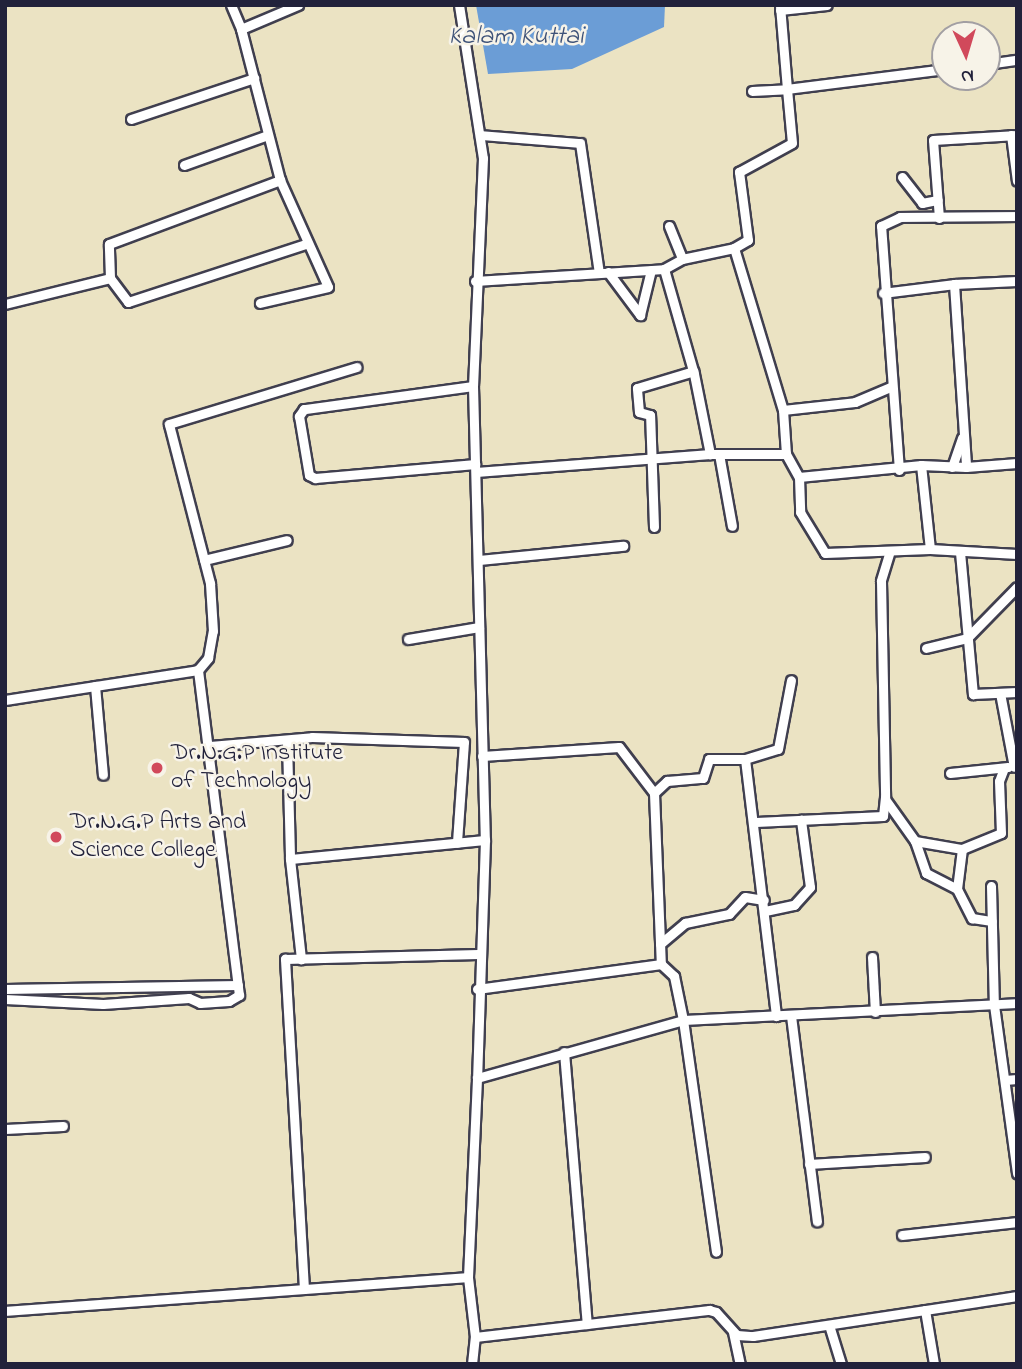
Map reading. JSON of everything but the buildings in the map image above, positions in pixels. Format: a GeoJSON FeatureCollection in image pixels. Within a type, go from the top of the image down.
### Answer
{"type":"FeatureCollection","features":[{"type":"Feature","properties":{"kind":"street"},"geometry":{"type":"LineString","coordinates":[[230,5],[241,29],[280,180],[305,244],[328,286],[260,303]]}},
{"type":"Feature","properties":{"kind":"street"},"geometry":{"type":"LineString","coordinates":[[241,29],[298,5]]}},
{"type":"Feature","properties":{"kind":"street"},"geometry":{"type":"LineString","coordinates":[[459,5],[480,135],[473,386],[485,841],[478,954],[477,1077],[468,1277],[475,1337],[472,1364]]}},
{"type":"Feature","properties":{"kind":"street"},"geometry":{"type":"LineString","coordinates":[[475,281],[664,269],[682,259],[734,248],[748,240],[739,172],[792,143],[780,8],[827,5]]}},
{"type":"Feature","properties":{"kind":"street"},"geometry":{"type":"LineString","coordinates":[[752,91],[931,71]]}},
{"type":"Feature","properties":{"kind":"street"},"geometry":{"type":"LineString","coordinates":[[131,119],[254,78]]}},
{"type":"Feature","properties":{"kind":"street"},"geometry":{"type":"LineString","coordinates":[[184,165],[268,135]]}},
{"type":"Feature","properties":{"kind":"street"},"geometry":{"type":"LineString","coordinates":[[480,135],[580,143],[604,273],[640,315],[651,270]]}},
{"type":"Feature","properties":{"kind":"street"},"geometry":{"type":"LineString","coordinates":[[939,218],[933,141],[1014,135],[1017,181]]}},
{"type":"Feature","properties":{"kind":"street"},"geometry":{"type":"LineString","coordinates":[[902,177],[922,203],[938,200]]}},
{"type":"Feature","properties":{"kind":"street"},"geometry":{"type":"LineString","coordinates":[[280,180],[108,244],[110,278],[128,302],[305,244]]}},
{"type":"Feature","properties":{"kind":"street"},"geometry":{"type":"LineString","coordinates":[[899,470],[883,293],[881,226],[900,217],[1017,216]]}},
{"type":"Feature","properties":{"kind":"street"},"geometry":{"type":"LineString","coordinates":[[670,226],[682,259]]}},
{"type":"Feature","properties":{"kind":"street"},"geometry":{"type":"LineString","coordinates":[[734,248],[783,410],[786,454],[799,477],[800,512],[825,553],[889,554],[930,549],[1017,554]]}},
{"type":"Feature","properties":{"kind":"street"},"geometry":{"type":"LineString","coordinates":[[664,269],[694,372],[732,526]]}},
{"type":"Feature","properties":{"kind":"street"},"geometry":{"type":"LineString","coordinates":[[5,304],[110,278]]}},
{"type":"Feature","properties":{"kind":"street"},"geometry":{"type":"LineString","coordinates":[[883,293],[954,284],[1017,281]]}},
{"type":"Feature","properties":{"kind":"street"},"geometry":{"type":"LineString","coordinates":[[954,284],[966,467]]}},
{"type":"Feature","properties":{"kind":"street"},"geometry":{"type":"LineString","coordinates":[[5,700],[198,670],[208,658],[213,631],[204,561],[169,424],[357,367]]}},
{"type":"Feature","properties":{"kind":"street"},"geometry":{"type":"LineString","coordinates":[[654,527],[650,415],[639,412],[637,388],[694,372]]}},
{"type":"Feature","properties":{"kind":"street"},"geometry":{"type":"LineString","coordinates":[[473,386],[304,409],[299,416],[309,475],[315,478],[715,454],[786,454]]}},
{"type":"Feature","properties":{"kind":"street"},"geometry":{"type":"LineString","coordinates":[[783,410],[855,402],[890,387]]}},
{"type":"Feature","properties":{"kind":"street"},"geometry":{"type":"LineString","coordinates":[[952,467],[964,434]]}},
{"type":"Feature","properties":{"kind":"street"},"geometry":{"type":"LineString","coordinates":[[799,477],[899,470],[921,465],[966,467],[1017,463]]}},
{"type":"Feature","properties":{"kind":"street"},"geometry":{"type":"LineString","coordinates":[[921,465],[930,549]]}},
{"type":"Feature","properties":{"kind":"street"},"geometry":{"type":"LineString","coordinates":[[204,561],[287,540]]}},
{"type":"Feature","properties":{"kind":"street"},"geometry":{"type":"LineString","coordinates":[[479,560],[623,546]]}},
{"type":"Feature","properties":{"kind":"street"},"geometry":{"type":"LineString","coordinates":[[960,552],[972,694],[1017,692]]}},
{"type":"Feature","properties":{"kind":"street"},"geometry":{"type":"LineString","coordinates":[[756,822],[883,816],[885,795],[881,581],[889,554]]}},
{"type":"Feature","properties":{"kind":"street"},"geometry":{"type":"LineString","coordinates":[[926,648],[967,638],[1017,587]]}},
{"type":"Feature","properties":{"kind":"street"},"geometry":{"type":"LineString","coordinates":[[408,639],[480,627]]}},
{"type":"Feature","properties":{"kind":"street"},"geometry":{"type":"LineString","coordinates":[[5,999],[103,1003],[189,998],[200,1003],[229,1001],[239,995],[210,746],[198,670]]}},
{"type":"Feature","properties":{"kind":"street"},"geometry":{"type":"LineString","coordinates":[[654,793],[667,780],[703,778],[709,758],[745,759],[778,749],[790,680]]}},
{"type":"Feature","properties":{"kind":"street"},"geometry":{"type":"LineString","coordinates":[[95,686],[103,775]]}},
{"type":"Feature","properties":{"kind":"street"},"geometry":{"type":"LineString","coordinates":[[950,773],[1016,767],[1000,692]]}},
{"type":"Feature","properties":{"kind":"street"},"geometry":{"type":"LineString","coordinates":[[210,746],[287,742],[312,737],[464,741],[457,843]]}},
{"type":"Feature","properties":{"kind":"street"},"geometry":{"type":"LineString","coordinates":[[287,742],[290,859],[301,959]]}},
{"type":"Feature","properties":{"kind":"street"},"geometry":{"type":"LineString","coordinates":[[482,757],[620,747],[654,793],[661,964],[674,976],[683,1020],[716,1252]]}},
{"type":"Feature","properties":{"kind":"street"},"geometry":{"type":"LineString","coordinates":[[745,759],[756,822],[776,1016]]}},
{"type":"Feature","properties":{"kind":"street"},"geometry":{"type":"LineString","coordinates":[[915,841],[962,849],[1001,834],[999,781],[1004,768]]}},
{"type":"Feature","properties":{"kind":"street"},"geometry":{"type":"LineString","coordinates":[[885,795],[915,841],[926,873],[957,889]]}},
{"type":"Feature","properties":{"kind":"street"},"geometry":{"type":"LineString","coordinates":[[765,911],[794,905],[810,887],[801,820]]}},
{"type":"Feature","properties":{"kind":"street"},"geometry":{"type":"LineString","coordinates":[[290,859],[485,841]]}},
{"type":"Feature","properties":{"kind":"street"},"geometry":{"type":"LineString","coordinates":[[962,849],[957,889],[972,918],[992,921]]}},
{"type":"Feature","properties":{"kind":"street"},"geometry":{"type":"LineString","coordinates":[[990,886],[994,1005],[1017,1173]]}},
{"type":"Feature","properties":{"kind":"street"},"geometry":{"type":"LineString","coordinates":[[660,944],[685,923],[729,914],[745,897],[764,900]]}},
{"type":"Feature","properties":{"kind":"street"},"geometry":{"type":"LineString","coordinates":[[304,1289],[285,959],[478,954]]}},
{"type":"Feature","properties":{"kind":"street"},"geometry":{"type":"LineString","coordinates":[[872,957],[874,1012]]}},
{"type":"Feature","properties":{"kind":"street"},"geometry":{"type":"LineString","coordinates":[[477,989],[661,964]]}},
{"type":"Feature","properties":{"kind":"street"},"geometry":{"type":"LineString","coordinates":[[5,989],[238,985]]}},
{"type":"Feature","properties":{"kind":"street"},"geometry":{"type":"LineString","coordinates":[[477,1077],[683,1020],[1017,1003]]}},
{"type":"Feature","properties":{"kind":"street"},"geometry":{"type":"LineString","coordinates":[[792,1016],[817,1221]]}},
{"type":"Feature","properties":{"kind":"street"},"geometry":{"type":"LineString","coordinates":[[564,1052],[587,1324]]}},
{"type":"Feature","properties":{"kind":"street"},"geometry":{"type":"LineString","coordinates":[[1005,1080],[1017,1079]]}},
{"type":"Feature","properties":{"kind":"street"},"geometry":{"type":"LineString","coordinates":[[5,1129],[63,1126]]}},
{"type":"Feature","properties":{"kind":"street"},"geometry":{"type":"LineString","coordinates":[[809,1164],[925,1157]]}},
{"type":"Feature","properties":{"kind":"street"},"geometry":{"type":"LineString","coordinates":[[902,1235],[1017,1222]]}},
{"type":"Feature","properties":{"kind":"street"},"geometry":{"type":"LineString","coordinates":[[5,1311],[468,1277]]}},
{"type":"Feature","properties":{"kind":"street"},"geometry":{"type":"LineString","coordinates":[[733,1332],[753,1336],[1017,1296]]}},
{"type":"Feature","properties":{"kind":"street"},"geometry":{"type":"LineString","coordinates":[[475,1337],[709,1310],[716,1312],[733,1332],[740,1364]]}},
{"type":"Feature","properties":{"kind":"street"},"geometry":{"type":"LineString","coordinates":[[925,1310],[934,1364]]}},
{"type":"Feature","properties":{"kind":"street"},"geometry":{"type":"LineString","coordinates":[[829,1325],[841,1364]]}},
{"type":"Feature","properties":{"kind":"water","name":"Kalam Kuttai"},"geometry":{"type":"Polygon","coordinates":[[[476,5],[665,5],[664,27],[572,69],[488,74],[476,5]]]}},
{"type":"Feature","properties":{"kind":"place","name":"Dr.N.G.P Institute of Technology"},"geometry":{"type":"Point","coordinates":[157,768]}},
{"type":"Feature","properties":{"kind":"place","name":"Dr.N.G.P Arts and Science College"},"geometry":{"type":"Point","coordinates":[56,837]}}]}
